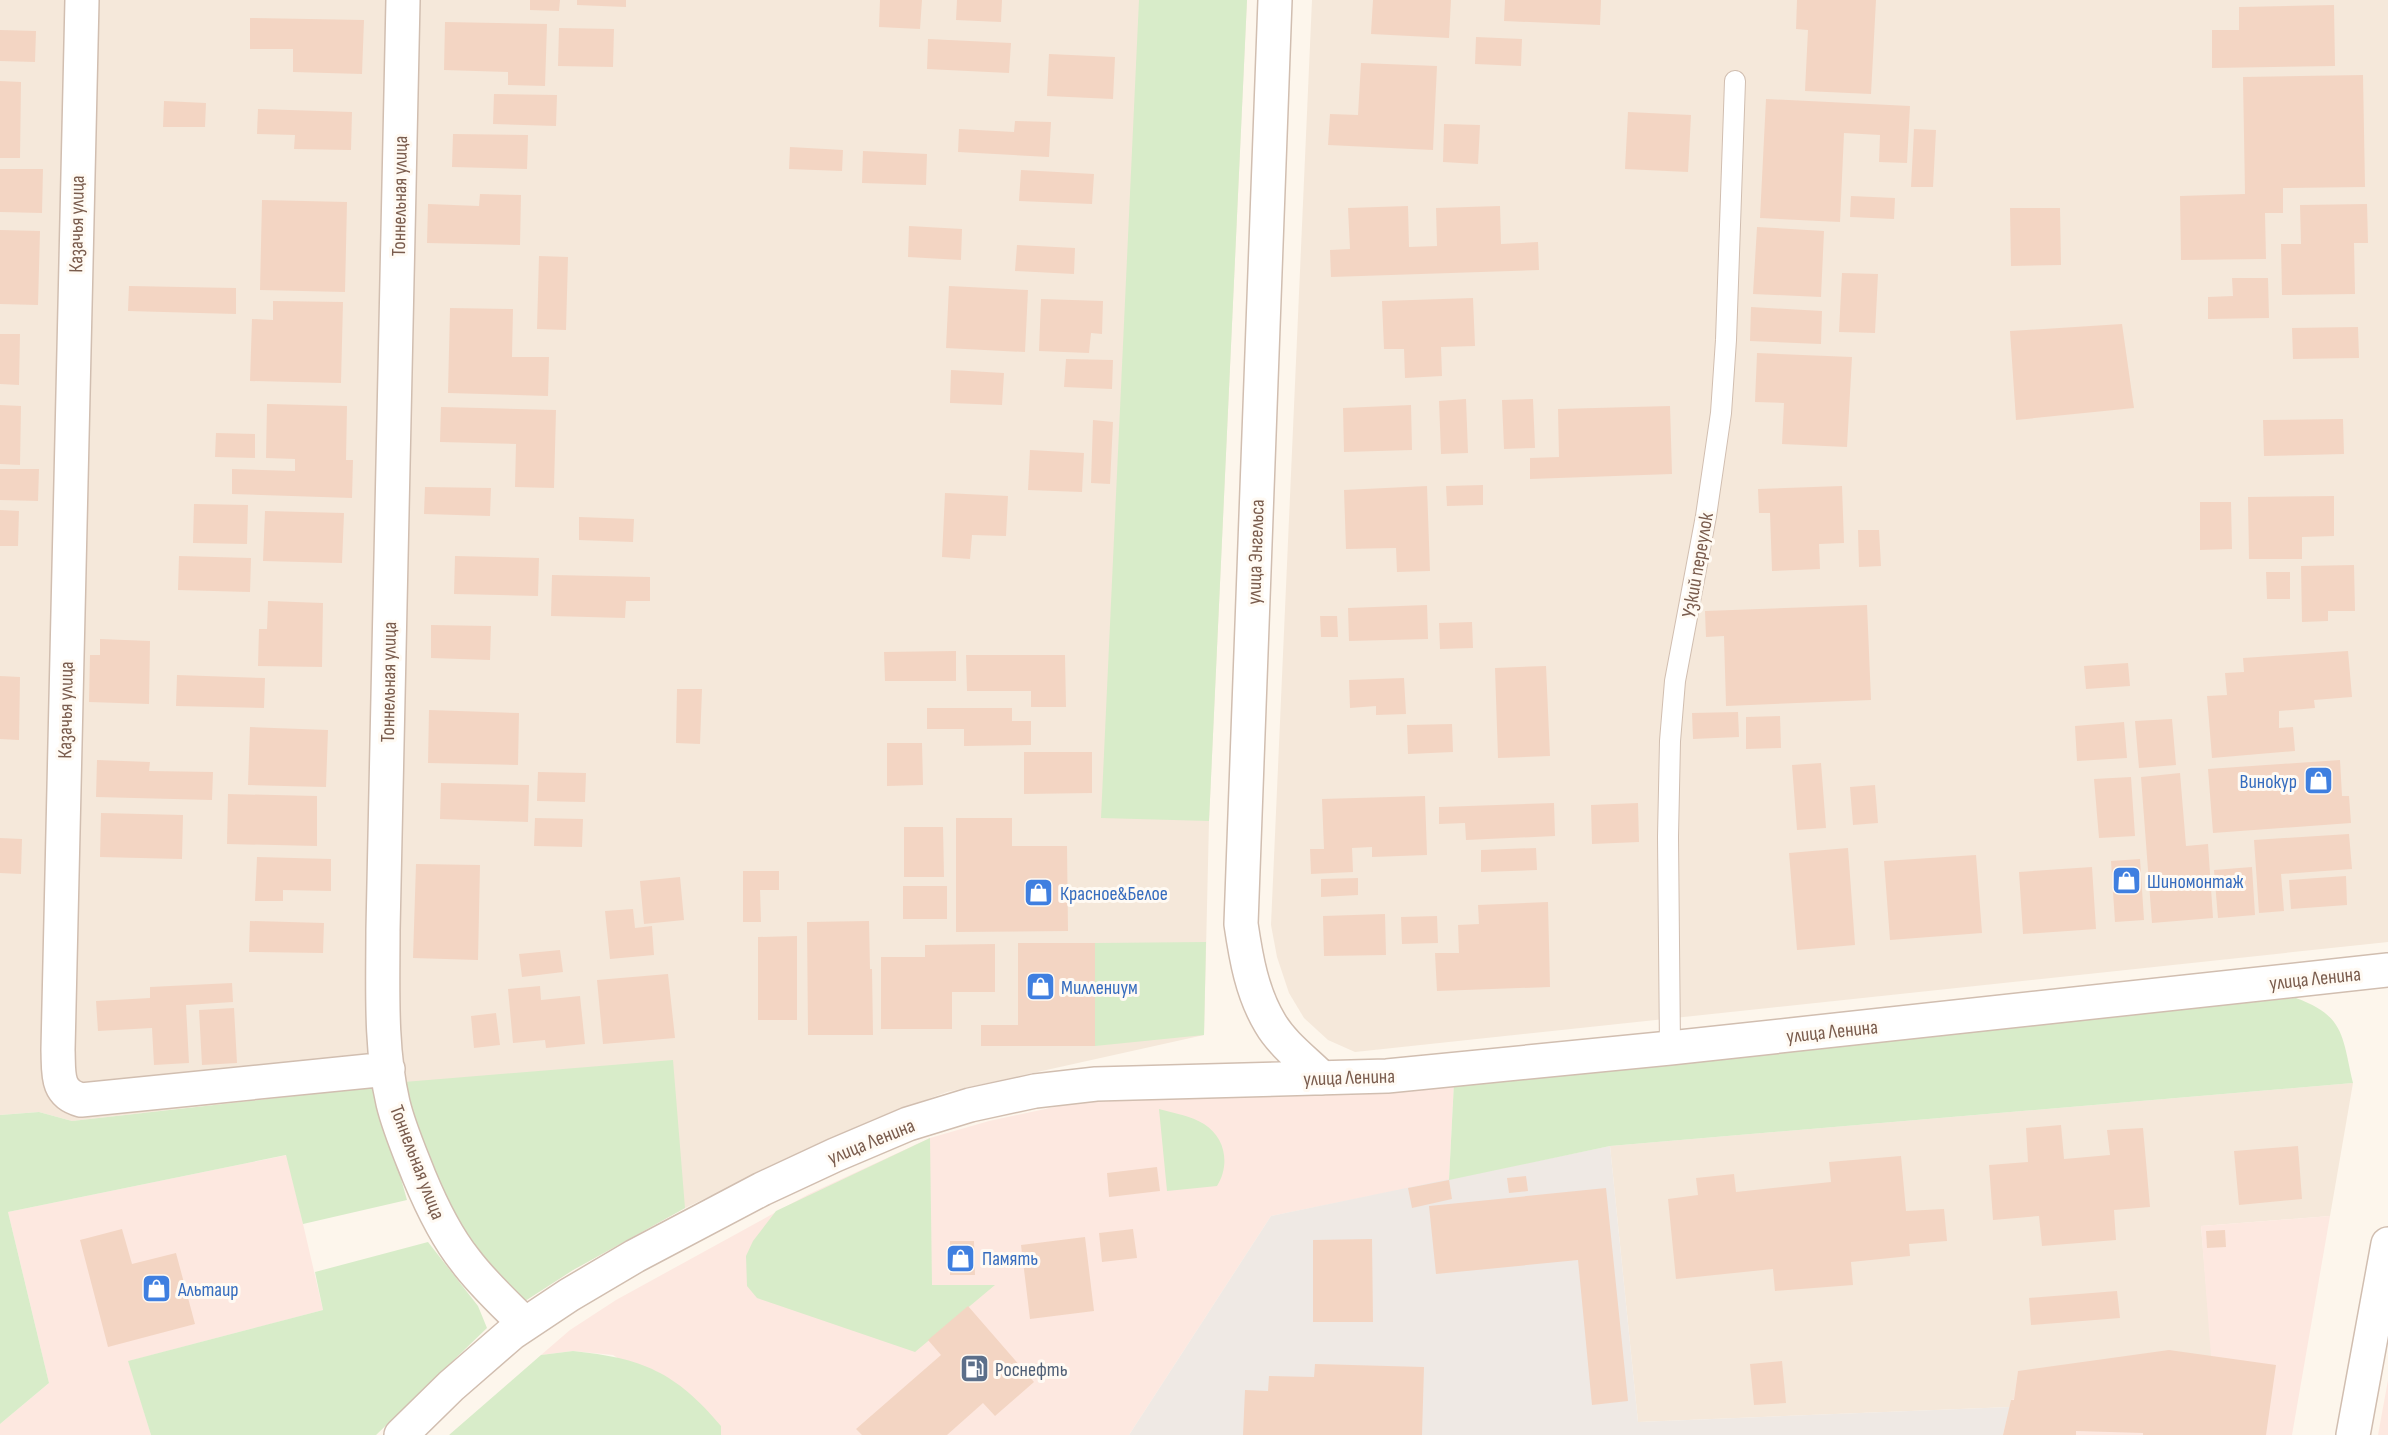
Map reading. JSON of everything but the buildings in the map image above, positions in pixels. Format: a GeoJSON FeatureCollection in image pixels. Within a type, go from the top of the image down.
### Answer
{"type":"FeatureCollection","features":[{"type":"Feature","properties":{"kind":"street","name":"Казачья улица"},"geometry":{"type":"LineString","coordinates":[[82,0],[58,1050],[59,1075],[63,1090],[70,1097],[81,1100],[388,1069]]}},
{"type":"Feature","properties":{"kind":"street","name":"Тоннельная улица"},"geometry":{"type":"LineString","coordinates":[[403,0],[383,930],[383,1010],[388,1069],[394,1104],[411,1155],[447,1234],[465,1261],[524,1323]]}},
{"type":"Feature","properties":{"kind":"street","name":"улица Энгельса"},"geometry":{"type":"LineString","coordinates":[[1275,0],[1241,924],[1247,964],[1258,997],[1271,1025],[1322,1078]]}},
{"type":"Feature","properties":{"kind":"street","name":"улица Ленина"},"geometry":{"type":"LineString","coordinates":[[401,1435],[451,1386],[524,1323],[635,1256],[762,1190],[908,1124],[970,1106],[1035,1091],[1071,1086],[1387,1076],[1670,1048],[2388,970]]}},
{"type":"Feature","properties":{"kind":"street"},"geometry":{"type":"LineString","coordinates":[[2353,1435],[2388,1244]]}},
{"type":"Feature","properties":{"kind":"lane","name":"Узкий переулок"},"geometry":{"type":"LineString","coordinates":[[1670,1048],[1668,837],[1670,741],[1675,681],[1706,516],[1721,413],[1726,340],[1735,81]]}},
{"type":"Feature","properties":{"kind":"shaded area"},"geometry":{"type":"Polygon","coordinates":[[[0,0],[1247,0],[1209,821],[1204,1035],[947,1092],[874,1119],[685,1208],[573,1270],[525,1301],[423,1144],[404,1082],[72,1121],[39,1112],[0,1115],[0,0]]]}},
{"type":"Feature","properties":{"kind":"shaded area"},"geometry":{"type":"Polygon","coordinates":[[[1312,0],[2388,0],[2388,942],[1355,1052],[1328,1040],[1304,1018],[1289,993],[1277,957],[1271,925],[1312,0]]]}},
{"type":"Feature","properties":{"kind":"shaded area"},"geometry":{"type":"Polygon","coordinates":[[[1454,1082],[1449,1180],[1271,1216],[1129,1435],[721,1435],[721,1426],[613,1355],[573,1351],[541,1355],[570,1330],[616,1300],[809,1194],[930,1138],[989,1121],[1064,1105],[1111,1100],[1454,1082]]]}},
{"type":"Feature","properties":{"kind":"shaded area"},"geometry":{"type":"Polygon","coordinates":[[[2353,1083],[2330,1216],[2201,1226],[2212,1356],[2014,1400],[2010,1407],[1638,1422],[1610,1146],[2353,1083]]]}},
{"type":"Feature","properties":{"kind":"shaded area"},"geometry":{"type":"Polygon","coordinates":[[[1610,1146],[1638,1422],[2010,1407],[2003,1435],[1129,1435],[1271,1216],[1610,1146]]]}},
{"type":"Feature","properties":{"kind":"shaded area"},"geometry":{"type":"Polygon","coordinates":[[[287,1155],[323,1310],[129,1361],[151,1435],[0,1435],[0,1424],[49,1383],[8,1212],[287,1155]]]}},
{"type":"Feature","properties":{"kind":"shaded area"},"geometry":{"type":"Polygon","coordinates":[[[2330,1216],[2292,1435],[2003,1435],[2011,1400],[2014,1399],[2018,1371],[2211,1356],[2201,1226],[2330,1216]]]}},
{"type":"Feature","properties":{"kind":"shaded area"},"geometry":{"type":"Polygon","coordinates":[[[2388,1380],[2388,1435],[2378,1435],[2388,1380]]]}},
{"type":"Feature","properties":{"kind":"green space"},"geometry":{"type":"Polygon","coordinates":[[[1139,0],[1247,0],[1209,821],[1101,818],[1139,0]]]}},
{"type":"Feature","properties":{"kind":"green space"},"geometry":{"type":"Polygon","coordinates":[[[1206,942],[1204,1035],[1095,1046],[1095,943],[1206,942]]]}},
{"type":"Feature","properties":{"kind":"green space"},"geometry":{"type":"Polygon","coordinates":[[[2296,998],[2324,1012],[2333,1020],[2343,1040],[2353,1083],[1610,1146],[1449,1180],[1454,1082],[2296,998]]]}},
{"type":"Feature","properties":{"kind":"green space"},"geometry":{"type":"Polygon","coordinates":[[[673,1060],[685,1208],[573,1270],[525,1301],[469,1245],[445,1198],[423,1144],[404,1082],[673,1060]]]}},
{"type":"Feature","properties":{"kind":"green space"},"geometry":{"type":"Polygon","coordinates":[[[375,1087],[407,1200],[303,1224],[286,1155],[8,1212],[49,1383],[0,1424],[0,1115],[39,1112],[72,1121],[375,1087]]]}},
{"type":"Feature","properties":{"kind":"green space"},"geometry":{"type":"Polygon","coordinates":[[[1159,1109],[1199,1121],[1217,1137],[1224,1152],[1224,1169],[1217,1186],[1167,1191],[1159,1109]]]}},
{"type":"Feature","properties":{"kind":"green space"},"geometry":{"type":"Polygon","coordinates":[[[930,1138],[932,1285],[995,1285],[915,1352],[757,1298],[747,1286],[746,1256],[753,1241],[776,1211],[930,1138]]]}},
{"type":"Feature","properties":{"kind":"green space"},"geometry":{"type":"Polygon","coordinates":[[[428,1242],[478,1306],[487,1328],[376,1435],[151,1435],[128,1361],[323,1310],[315,1272],[428,1242]]]}},
{"type":"Feature","properties":{"kind":"green space"},"geometry":{"type":"Polygon","coordinates":[[[573,1351],[619,1358],[656,1371],[673,1380],[689,1392],[721,1426],[721,1435],[449,1435],[541,1355],[573,1351]]]}},
{"type":"Feature","properties":{"kind":"place","name":"Винокур"},"geometry":{"type":"Point","coordinates":[2318,781]}},
{"type":"Feature","properties":{"kind":"place","name":"Шиномонтаж"},"geometry":{"type":"Point","coordinates":[2126,881]}},
{"type":"Feature","properties":{"kind":"place","name":"Красное&Белое"},"geometry":{"type":"Point","coordinates":[1039,893]}},
{"type":"Feature","properties":{"kind":"place","name":"Миллениум"},"geometry":{"type":"Point","coordinates":[1040,987]}},
{"type":"Feature","properties":{"kind":"place","name":"Память"},"geometry":{"type":"Point","coordinates":[961,1258]}},
{"type":"Feature","properties":{"kind":"place","name":"Альтаир"},"geometry":{"type":"Point","coordinates":[157,1289]}},
{"type":"Feature","properties":{"kind":"place","name":"Роснефть"},"geometry":{"type":"Point","coordinates":[974,1369]}}]}
